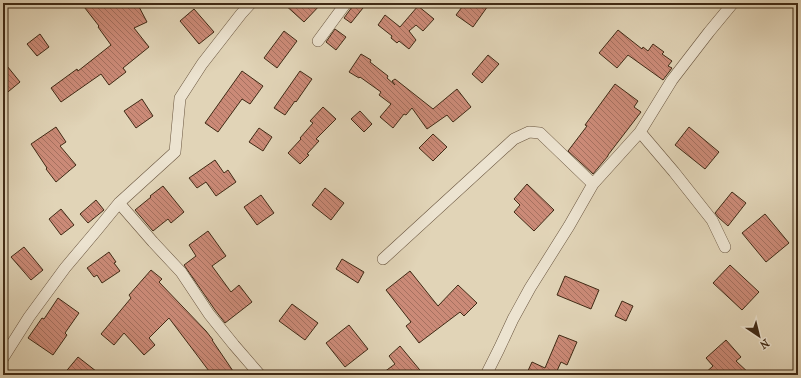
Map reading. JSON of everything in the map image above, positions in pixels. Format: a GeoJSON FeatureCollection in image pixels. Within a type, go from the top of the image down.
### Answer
{"type":"FeatureCollection","features":[{"type":"Feature","properties":{"kind":"street"},"geometry":{"type":"LineString","coordinates":[[3,358],[29,317],[65,268],[119,203],[175,152],[180,98],[202,64],[251,3]]}},
{"type":"Feature","properties":{"kind":"street"},"geometry":{"type":"LineString","coordinates":[[318,41],[346,3]]}},
{"type":"Feature","properties":{"kind":"street"},"geometry":{"type":"LineString","coordinates":[[486,375],[530,288],[546,264],[593,184],[640,132],[672,80],[733,3]]}},
{"type":"Feature","properties":{"kind":"street"},"geometry":{"type":"LineString","coordinates":[[383,259],[514,139],[529,132],[540,133],[593,184]]}},
{"type":"Feature","properties":{"kind":"street"},"geometry":{"type":"LineString","coordinates":[[640,132],[712,220],[725,247]]}},
{"type":"Feature","properties":{"kind":"street"},"geometry":{"type":"LineString","coordinates":[[119,203],[181,272],[210,314],[260,375]]}},
{"type":"Feature","properties":{"kind":"building"},"geometry":{"type":"Polygon","coordinates":[[[81,3],[137,3],[147,22],[134,28],[149,47],[123,68],[126,72],[109,85],[101,74],[61,102],[51,88],[77,69],[78,71],[111,45],[98,27],[99,26],[81,3]]]}},
{"type":"Feature","properties":{"kind":"building"},"geometry":{"type":"Polygon","coordinates":[[[283,3],[322,3],[304,22],[283,3]]]}},
{"type":"Feature","properties":{"kind":"building"},"geometry":{"type":"Polygon","coordinates":[[[353,3],[367,3],[351,23],[344,18],[352,7],[353,3]]]}},
{"type":"Feature","properties":{"kind":"building"},"geometry":{"type":"Polygon","coordinates":[[[465,3],[490,3],[473,27],[456,15],[465,3]]]}},
{"type":"Feature","properties":{"kind":"building"},"geometry":{"type":"Polygon","coordinates":[[[418,6],[434,19],[423,31],[416,25],[409,31],[416,40],[409,49],[399,41],[397,43],[391,38],[392,36],[378,25],[385,15],[400,27],[418,6]]]}},
{"type":"Feature","properties":{"kind":"building"},"geometry":{"type":"Polygon","coordinates":[[[194,9],[214,32],[199,44],[180,21],[194,9]]]}},
{"type":"Feature","properties":{"kind":"building"},"geometry":{"type":"Polygon","coordinates":[[[335,29],[346,37],[336,50],[326,42],[335,29]]]}},
{"type":"Feature","properties":{"kind":"building"},"geometry":{"type":"Polygon","coordinates":[[[618,30],[642,49],[643,47],[648,51],[653,44],[664,52],[662,54],[672,61],[668,66],[672,68],[663,80],[628,55],[617,68],[599,53],[618,30]]]}},
{"type":"Feature","properties":{"kind":"building"},"geometry":{"type":"Polygon","coordinates":[[[284,31],[297,41],[277,68],[264,58],[284,31]]]}},
{"type":"Feature","properties":{"kind":"building"},"geometry":{"type":"Polygon","coordinates":[[[40,34],[49,47],[37,56],[27,44],[40,34]]]}},
{"type":"Feature","properties":{"kind":"building"},"geometry":{"type":"Polygon","coordinates":[[[361,54],[371,60],[370,62],[388,76],[387,78],[395,85],[392,81],[395,79],[433,109],[457,89],[471,107],[453,122],[447,115],[427,129],[412,108],[406,115],[404,114],[393,128],[380,117],[391,104],[379,95],[381,92],[360,77],[359,78],[349,72],[361,54]]]}},
{"type":"Feature","properties":{"kind":"building"},"geometry":{"type":"Polygon","coordinates":[[[488,55],[499,64],[482,83],[472,74],[488,55]]]}},
{"type":"Feature","properties":{"kind":"building"},"geometry":{"type":"Polygon","coordinates":[[[3,61],[20,82],[3,96],[3,61]]]}},
{"type":"Feature","properties":{"kind":"building"},"geometry":{"type":"Polygon","coordinates":[[[242,71],[263,86],[250,104],[242,99],[218,132],[205,123],[242,71]]]}},
{"type":"Feature","properties":{"kind":"building"},"geometry":{"type":"Polygon","coordinates":[[[300,71],[312,79],[285,115],[274,108],[300,71]]]}},
{"type":"Feature","properties":{"kind":"building"},"geometry":{"type":"Polygon","coordinates":[[[615,84],[638,101],[634,107],[641,112],[593,174],[568,151],[615,84]]]}},
{"type":"Feature","properties":{"kind":"building"},"geometry":{"type":"Polygon","coordinates":[[[142,99],[153,116],[136,128],[124,111],[142,99]]]}},
{"type":"Feature","properties":{"kind":"building"},"geometry":{"type":"Polygon","coordinates":[[[323,107],[336,119],[316,139],[319,141],[307,154],[309,155],[300,164],[288,153],[313,123],[310,121],[323,107]]]}},
{"type":"Feature","properties":{"kind":"building"},"geometry":{"type":"Polygon","coordinates":[[[360,111],[372,124],[364,132],[351,119],[360,111]]]}},
{"type":"Feature","properties":{"kind":"building"},"geometry":{"type":"Polygon","coordinates":[[[56,127],[66,142],[60,146],[76,165],[56,182],[46,169],[47,168],[31,144],[56,127]]]}},
{"type":"Feature","properties":{"kind":"building"},"geometry":{"type":"Polygon","coordinates":[[[689,127],[719,152],[705,169],[675,145],[689,127]]]}},
{"type":"Feature","properties":{"kind":"building"},"geometry":{"type":"Polygon","coordinates":[[[259,128],[272,137],[263,151],[249,142],[259,128]]]}},
{"type":"Feature","properties":{"kind":"building"},"geometry":{"type":"Polygon","coordinates":[[[433,134],[447,147],[433,161],[419,148],[433,134]]]}},
{"type":"Feature","properties":{"kind":"building"},"geometry":{"type":"Polygon","coordinates":[[[215,160],[224,173],[228,170],[236,182],[216,196],[206,182],[197,188],[189,178],[215,160]]]}},
{"type":"Feature","properties":{"kind":"building"},"geometry":{"type":"Polygon","coordinates":[[[527,184],[554,210],[534,231],[514,212],[520,205],[514,199],[527,184]]]}},
{"type":"Feature","properties":{"kind":"building"},"geometry":{"type":"Polygon","coordinates":[[[163,186],[184,212],[171,223],[168,219],[153,231],[135,210],[163,186]]]}},
{"type":"Feature","properties":{"kind":"building"},"geometry":{"type":"Polygon","coordinates":[[[325,188],[344,203],[331,220],[312,205],[325,188]]]}},
{"type":"Feature","properties":{"kind":"building"},"geometry":{"type":"Polygon","coordinates":[[[732,192],[746,203],[728,226],[715,213],[732,192]]]}},
{"type":"Feature","properties":{"kind":"building"},"geometry":{"type":"Polygon","coordinates":[[[261,195],[274,213],[257,225],[244,207],[261,195]]]}},
{"type":"Feature","properties":{"kind":"building"},"geometry":{"type":"Polygon","coordinates":[[[96,200],[104,210],[88,223],[80,214],[96,200]]]}},
{"type":"Feature","properties":{"kind":"building"},"geometry":{"type":"Polygon","coordinates":[[[61,209],[74,225],[61,235],[49,219],[61,209]]]}},
{"type":"Feature","properties":{"kind":"building"},"geometry":{"type":"Polygon","coordinates":[[[765,214],[789,243],[766,262],[742,233],[765,214]]]}},
{"type":"Feature","properties":{"kind":"building"},"geometry":{"type":"Polygon","coordinates":[[[208,231],[226,256],[212,266],[231,292],[239,285],[252,302],[225,323],[184,265],[196,256],[189,245],[208,231]]]}},
{"type":"Feature","properties":{"kind":"building"},"geometry":{"type":"Polygon","coordinates":[[[24,247],[43,270],[31,280],[11,257],[24,247]]]}},
{"type":"Feature","properties":{"kind":"building"},"geometry":{"type":"Polygon","coordinates":[[[109,252],[120,271],[102,283],[97,275],[94,277],[87,268],[109,252]]]}},
{"type":"Feature","properties":{"kind":"building"},"geometry":{"type":"Polygon","coordinates":[[[342,259],[364,272],[358,283],[336,269],[342,259]]]}},
{"type":"Feature","properties":{"kind":"building"},"geometry":{"type":"Polygon","coordinates":[[[730,265],[759,292],[742,310],[713,283],[730,265]]]}},
{"type":"Feature","properties":{"kind":"building"},"geometry":{"type":"Polygon","coordinates":[[[151,270],[162,279],[159,282],[206,331],[233,371],[227,375],[212,375],[169,318],[149,338],[155,345],[144,355],[124,333],[114,345],[101,334],[131,298],[129,295],[151,270]]]}},
{"type":"Feature","properties":{"kind":"building"},"geometry":{"type":"Polygon","coordinates":[[[410,271],[438,306],[458,285],[477,303],[464,316],[460,312],[419,343],[406,326],[411,322],[386,290],[410,271]]]}},
{"type":"Feature","properties":{"kind":"building"},"geometry":{"type":"Polygon","coordinates":[[[565,276],[599,290],[591,309],[557,295],[565,276]]]}},
{"type":"Feature","properties":{"kind":"building"},"geometry":{"type":"Polygon","coordinates":[[[58,298],[79,313],[65,333],[67,335],[53,355],[28,338],[42,318],[44,319],[58,298]]]}},
{"type":"Feature","properties":{"kind":"building"},"geometry":{"type":"Polygon","coordinates":[[[622,301],[633,306],[626,321],[615,316],[622,301]]]}},
{"type":"Feature","properties":{"kind":"building"},"geometry":{"type":"Polygon","coordinates":[[[292,304],[318,323],[305,340],[279,321],[292,304]]]}},
{"type":"Feature","properties":{"kind":"building"},"geometry":{"type":"Polygon","coordinates":[[[349,325],[368,349],[345,367],[326,343],[349,325]]]}},
{"type":"Feature","properties":{"kind":"building"},"geometry":{"type":"Polygon","coordinates":[[[559,335],[577,342],[567,365],[561,362],[556,373],[560,375],[526,375],[532,362],[545,368],[559,335]]]}},
{"type":"Feature","properties":{"kind":"building"},"geometry":{"type":"Polygon","coordinates":[[[726,340],[741,357],[736,361],[751,375],[703,375],[713,366],[706,358],[726,340]]]}},
{"type":"Feature","properties":{"kind":"building"},"geometry":{"type":"Polygon","coordinates":[[[400,346],[424,375],[380,375],[395,364],[389,356],[400,346]]]}},
{"type":"Feature","properties":{"kind":"building"},"geometry":{"type":"Polygon","coordinates":[[[78,357],[101,375],[63,375],[78,357]]]}}]}
